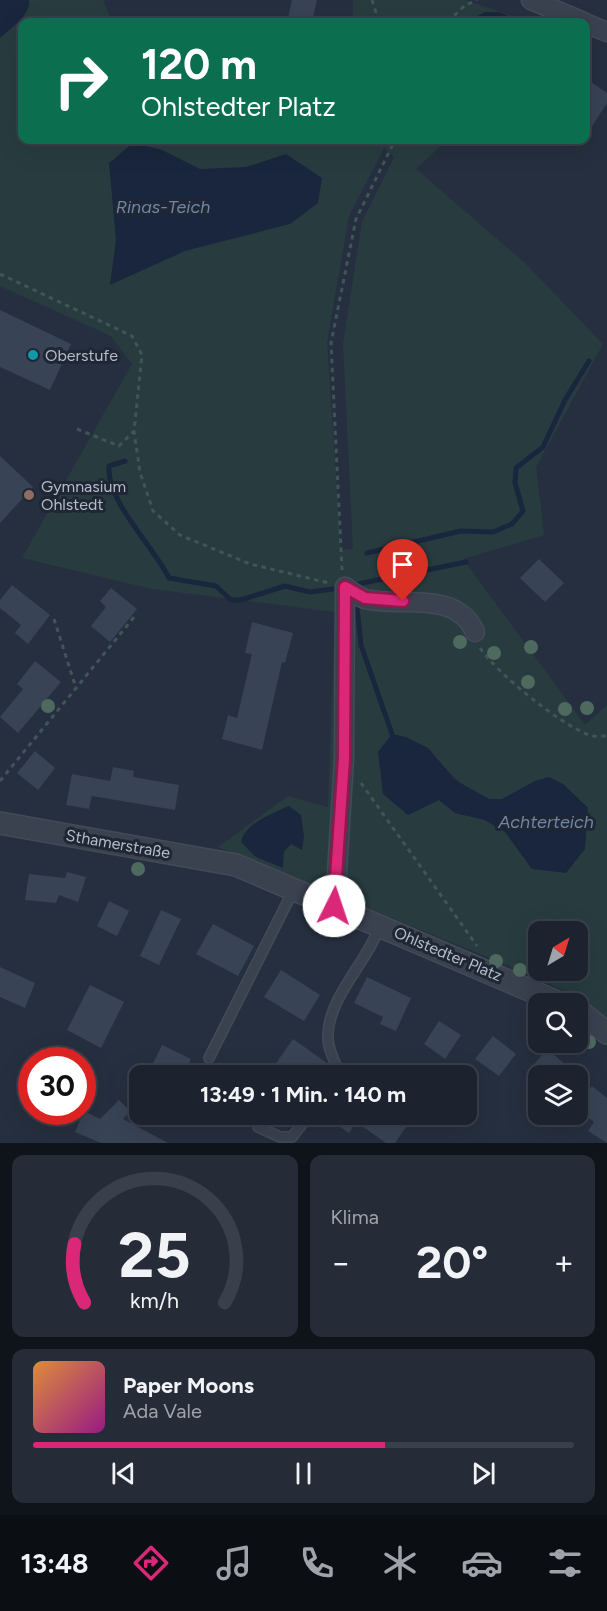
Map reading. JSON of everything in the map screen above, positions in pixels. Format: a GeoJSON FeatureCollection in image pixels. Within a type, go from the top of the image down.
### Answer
{"type":"FeatureCollection","features":[{"type":"Feature","properties":{"kind":"street"},"geometry":{"type":"LineString","coordinates":[[531,0],[572,18]]}},
{"type":"Feature","properties":{"kind":"street"},"geometry":{"type":"LineString","coordinates":[[590,25],[607,32]]}},
{"type":"Feature","properties":{"kind":"street"},"geometry":{"type":"LineString","coordinates":[[334,906],[344,759],[345,587],[365,598],[422,602],[453,609],[469,619],[475,632]]}},
{"type":"Feature","properties":{"kind":"street","name":"Sthamerstraße"},"geometry":{"type":"LineString","coordinates":[[0,823],[236,865]]}},
{"type":"Feature","properties":{"kind":"street","name":"Ohlstedter Platz"},"geometry":{"type":"LineString","coordinates":[[236,865],[537,993]]}},
{"type":"Feature","properties":{"kind":"street"},"geometry":{"type":"LineString","coordinates":[[588,1018],[607,1033]]}},
{"type":"Feature","properties":{"kind":"lane"},"geometry":{"type":"LineString","coordinates":[[209,1058],[294,889]]}},
{"type":"Feature","properties":{"kind":"lane"},"geometry":{"type":"LineString","coordinates":[[336,1065],[328,1040],[331,1019],[347,983],[373,946],[380,925]]}},
{"type":"Feature","properties":{"kind":"lane"},"geometry":{"type":"LineString","coordinates":[[258,1127],[279,1137],[292,1137],[301,1125]]}},
{"type":"Feature","properties":{"kind":"path"},"geometry":{"type":"LineString","coordinates":[[372,0],[378,18]]}},
{"type":"Feature","properties":{"kind":"path"},"geometry":{"type":"LineString","coordinates":[[452,18],[464,6],[477,0]]}},
{"type":"Feature","properties":{"kind":"path"},"geometry":{"type":"LineString","coordinates":[[0,274],[132,336],[142,355],[134,431],[140,472],[153,512],[180,536],[250,564],[345,587],[340,563],[331,343],[356,219],[392,144]]}},
{"type":"Feature","properties":{"kind":"path"},"geometry":{"type":"LineString","coordinates":[[77,429],[93,433],[119,446],[134,431]]}},
{"type":"Feature","properties":{"kind":"path"},"geometry":{"type":"LineString","coordinates":[[0,781],[135,616]]}},
{"type":"Feature","properties":{"kind":"path"},"geometry":{"type":"LineString","coordinates":[[54,619],[76,688]]}},
{"type":"Feature","properties":{"kind":"path"},"geometry":{"type":"LineString","coordinates":[[475,632],[478,646],[490,662],[553,714],[590,735],[607,736]]}},
{"type":"Feature","properties":{"kind":"path"},"geometry":{"type":"LineString","coordinates":[[344,759],[478,948]]}},
{"type":"Feature","properties":{"kind":"green space"},"geometry":{"type":"Polygon","coordinates":[[[29,0],[103,0],[110,18],[22,18],[29,0]]]}},
{"type":"Feature","properties":{"kind":"green space"},"geometry":{"type":"Polygon","coordinates":[[[353,0],[466,0],[517,18],[353,18],[353,0]]]}},
{"type":"Feature","properties":{"kind":"green space"},"geometry":{"type":"Polygon","coordinates":[[[18,22],[18,144],[443,144],[416,169],[525,263],[603,344],[536,467],[544,535],[463,559],[585,725],[607,705],[607,1023],[588,1003],[588,993],[569,993],[543,981],[588,981],[588,921],[528,921],[528,974],[218,847],[288,796],[328,807],[335,612],[152,589],[22,558],[132,364],[111,336],[0,286],[0,38],[18,22]],[[384,148],[349,216],[327,342],[341,550],[353,549],[343,344],[362,222],[394,157],[384,148]],[[428,748],[439,800],[455,813],[485,820],[505,832],[532,869],[588,808],[563,784],[549,777],[502,799],[481,796],[460,783],[428,748]],[[289,806],[260,820],[243,834],[284,852],[291,844],[289,806]]]}},
{"type":"Feature","properties":{"kind":"water"},"geometry":{"type":"Polygon","coordinates":[[[0,0],[29,0],[27,11],[0,38],[0,0]]]}},
{"type":"Feature","properties":{"kind":"water"},"geometry":{"type":"Polygon","coordinates":[[[485,12],[499,12],[513,18],[473,18],[485,12]]]}},
{"type":"Feature","properties":{"kind":"water","name":"Rinas-Teich"},"geometry":{"type":"Polygon","coordinates":[[[132,144],[162,150],[200,169],[246,167],[286,154],[322,178],[318,203],[290,224],[185,251],[110,285],[116,240],[109,163],[132,144]]]}},
{"type":"Feature","properties":{"kind":"water","name":"Achterteich"},"geometry":{"type":"Polygon","coordinates":[[[392,734],[406,737],[428,748],[455,780],[489,799],[502,799],[535,781],[549,777],[563,784],[588,808],[585,849],[566,873],[532,869],[505,832],[485,820],[455,813],[439,800],[408,815],[383,794],[378,752],[392,734]]]}},
{"type":"Feature","properties":{"kind":"water"},"geometry":{"type":"Polygon","coordinates":[[[289,806],[301,815],[304,837],[302,850],[291,844],[284,851],[283,868],[256,857],[241,842],[253,824],[289,806]]]}},
{"type":"Feature","properties":{"kind":"building"},"geometry":{"type":"Polygon","coordinates":[[[292,0],[317,0],[313,18],[288,18],[292,0]]]}},
{"type":"Feature","properties":{"kind":"building"},"geometry":{"type":"Polygon","coordinates":[[[590,81],[607,93],[607,103],[590,129],[590,81]]]}},
{"type":"Feature","properties":{"kind":"building","name":"Oberstufe"},"geometry":{"type":"Polygon","coordinates":[[[0,310],[71,344],[50,390],[0,367],[0,310]]]}},
{"type":"Feature","properties":{"kind":"building"},"geometry":{"type":"Polygon","coordinates":[[[0,456],[33,487],[0,523],[0,456]]]}},
{"type":"Feature","properties":{"kind":"building"},"geometry":{"type":"Polygon","coordinates":[[[539,559],[564,583],[545,602],[520,578],[539,559]]]}},
{"type":"Feature","properties":{"kind":"building"},"geometry":{"type":"Polygon","coordinates":[[[12,585],[50,615],[28,644],[15,633],[21,625],[0,608],[0,600],[12,585]]]}},
{"type":"Feature","properties":{"kind":"building"},"geometry":{"type":"Polygon","coordinates":[[[111,588],[137,609],[110,642],[91,626],[106,607],[100,601],[111,588]]]}},
{"type":"Feature","properties":{"kind":"building"},"geometry":{"type":"Polygon","coordinates":[[[252,622],[293,633],[285,663],[282,662],[262,750],[222,739],[228,715],[237,718],[252,654],[245,653],[252,622]]]}},
{"type":"Feature","properties":{"kind":"building"},"geometry":{"type":"Polygon","coordinates":[[[35,661],[61,682],[18,733],[0,717],[23,689],[17,684],[35,661]]]}},
{"type":"Feature","properties":{"kind":"building"},"geometry":{"type":"Polygon","coordinates":[[[35,751],[55,768],[38,790],[17,773],[35,751]]]}},
{"type":"Feature","properties":{"kind":"building"},"geometry":{"type":"Polygon","coordinates":[[[113,767],[134,771],[133,777],[179,785],[175,810],[92,796],[89,809],[66,805],[72,774],[110,781],[113,767]]]}},
{"type":"Feature","properties":{"kind":"building"},"geometry":{"type":"Polygon","coordinates":[[[67,872],[86,877],[78,902],[59,895],[56,903],[25,900],[29,874],[65,878],[67,872]]]}},
{"type":"Feature","properties":{"kind":"building"},"geometry":{"type":"Polygon","coordinates":[[[109,901],[129,911],[117,936],[97,926],[109,901]]]}},
{"type":"Feature","properties":{"kind":"building"},"geometry":{"type":"Polygon","coordinates":[[[161,910],[181,919],[159,965],[140,956],[161,910]]]}},
{"type":"Feature","properties":{"kind":"building"},"geometry":{"type":"Polygon","coordinates":[[[213,924],[254,946],[238,976],[196,954],[213,924]]]}},
{"type":"Feature","properties":{"kind":"building"},"geometry":{"type":"Polygon","coordinates":[[[0,967],[35,983],[25,1008],[0,997],[0,967]]]}},
{"type":"Feature","properties":{"kind":"building"},"geometry":{"type":"Polygon","coordinates":[[[281,970],[320,995],[304,1021],[264,997],[281,970]]]}},
{"type":"Feature","properties":{"kind":"building"},"geometry":{"type":"Polygon","coordinates":[[[367,977],[411,998],[396,1031],[380,1024],[383,1017],[354,1003],[367,977]]]}},
{"type":"Feature","properties":{"kind":"building"},"geometry":{"type":"Polygon","coordinates":[[[90,985],[124,1002],[101,1048],[67,1030],[90,985]]]}},
{"type":"Feature","properties":{"kind":"building"},"geometry":{"type":"Polygon","coordinates":[[[439,1021],[461,1035],[445,1059],[424,1044],[439,1021]]]}},
{"type":"Feature","properties":{"kind":"building"},"geometry":{"type":"Polygon","coordinates":[[[493,1036],[516,1054],[499,1076],[475,1059],[493,1036]]]}},
{"type":"Feature","properties":{"kind":"building"},"geometry":{"type":"Polygon","coordinates":[[[293,1039],[327,1063],[326,1065],[275,1065],[293,1039]]]}},
{"type":"Feature","properties":{"kind":"building"},"geometry":{"type":"Polygon","coordinates":[[[162,1045],[191,1059],[188,1065],[152,1065],[162,1045]]]}},
{"type":"Feature","properties":{"kind":"building"},"geometry":{"type":"Polygon","coordinates":[[[544,1053],[552,1053],[566,1065],[534,1065],[544,1053]]]}},
{"type":"Feature","properties":{"kind":"building"},"geometry":{"type":"Polygon","coordinates":[[[592,1086],[607,1098],[607,1143],[588,1131],[594,1122],[588,1117],[588,1091],[592,1086]]]}},
{"type":"Feature","properties":{"kind":"building"},"geometry":{"type":"Polygon","coordinates":[[[119,1100],[129,1110],[123,1119],[129,1122],[129,1125],[134,1125],[168,1143],[101,1143],[75,1132],[78,1125],[96,1125],[96,1117],[100,1119],[119,1100]]]}},
{"type":"Feature","properties":{"kind":"building"},"geometry":{"type":"Polygon","coordinates":[[[337,1125],[354,1125],[349,1133],[337,1125]]]}},
{"type":"Feature","properties":{"kind":"building"},"geometry":{"type":"Polygon","coordinates":[[[360,1125],[403,1125],[406,1127],[395,1143],[386,1143],[360,1125]]]}},
{"type":"Feature","properties":{"kind":"waterway"},"geometry":{"type":"LineString","coordinates":[[367,553],[461,531],[493,532],[512,524],[523,511],[515,483],[516,468],[543,447],[565,400],[589,361]]}},
{"type":"Feature","properties":{"kind":"waterway"},"geometry":{"type":"LineString","coordinates":[[125,461],[109,466],[110,480],[115,494],[132,524],[169,578],[216,586],[231,600],[241,600],[285,586],[310,592],[333,589]]}},
{"type":"Feature","properties":{"kind":"waterway"},"geometry":{"type":"LineString","coordinates":[[358,584],[466,562]]}},
{"type":"Feature","properties":{"kind":"waterway"},"geometry":{"type":"LineString","coordinates":[[357,607],[361,645],[392,734]]}},
{"type":"Feature","properties":{"kind":"place","name":"Oberstufe"},"geometry":{"type":"Point","coordinates":[33,355]}},
{"type":"Feature","properties":{"kind":"place","name":"Gymnasium Ohlstedt"},"geometry":{"type":"Point","coordinates":[29,495]}},
{"type":"Feature","properties":{"kind":"route"},"geometry":{"type":"LineString","coordinates":[[334,906],[344,759],[345,587],[365,598],[403,601]]}}]}
